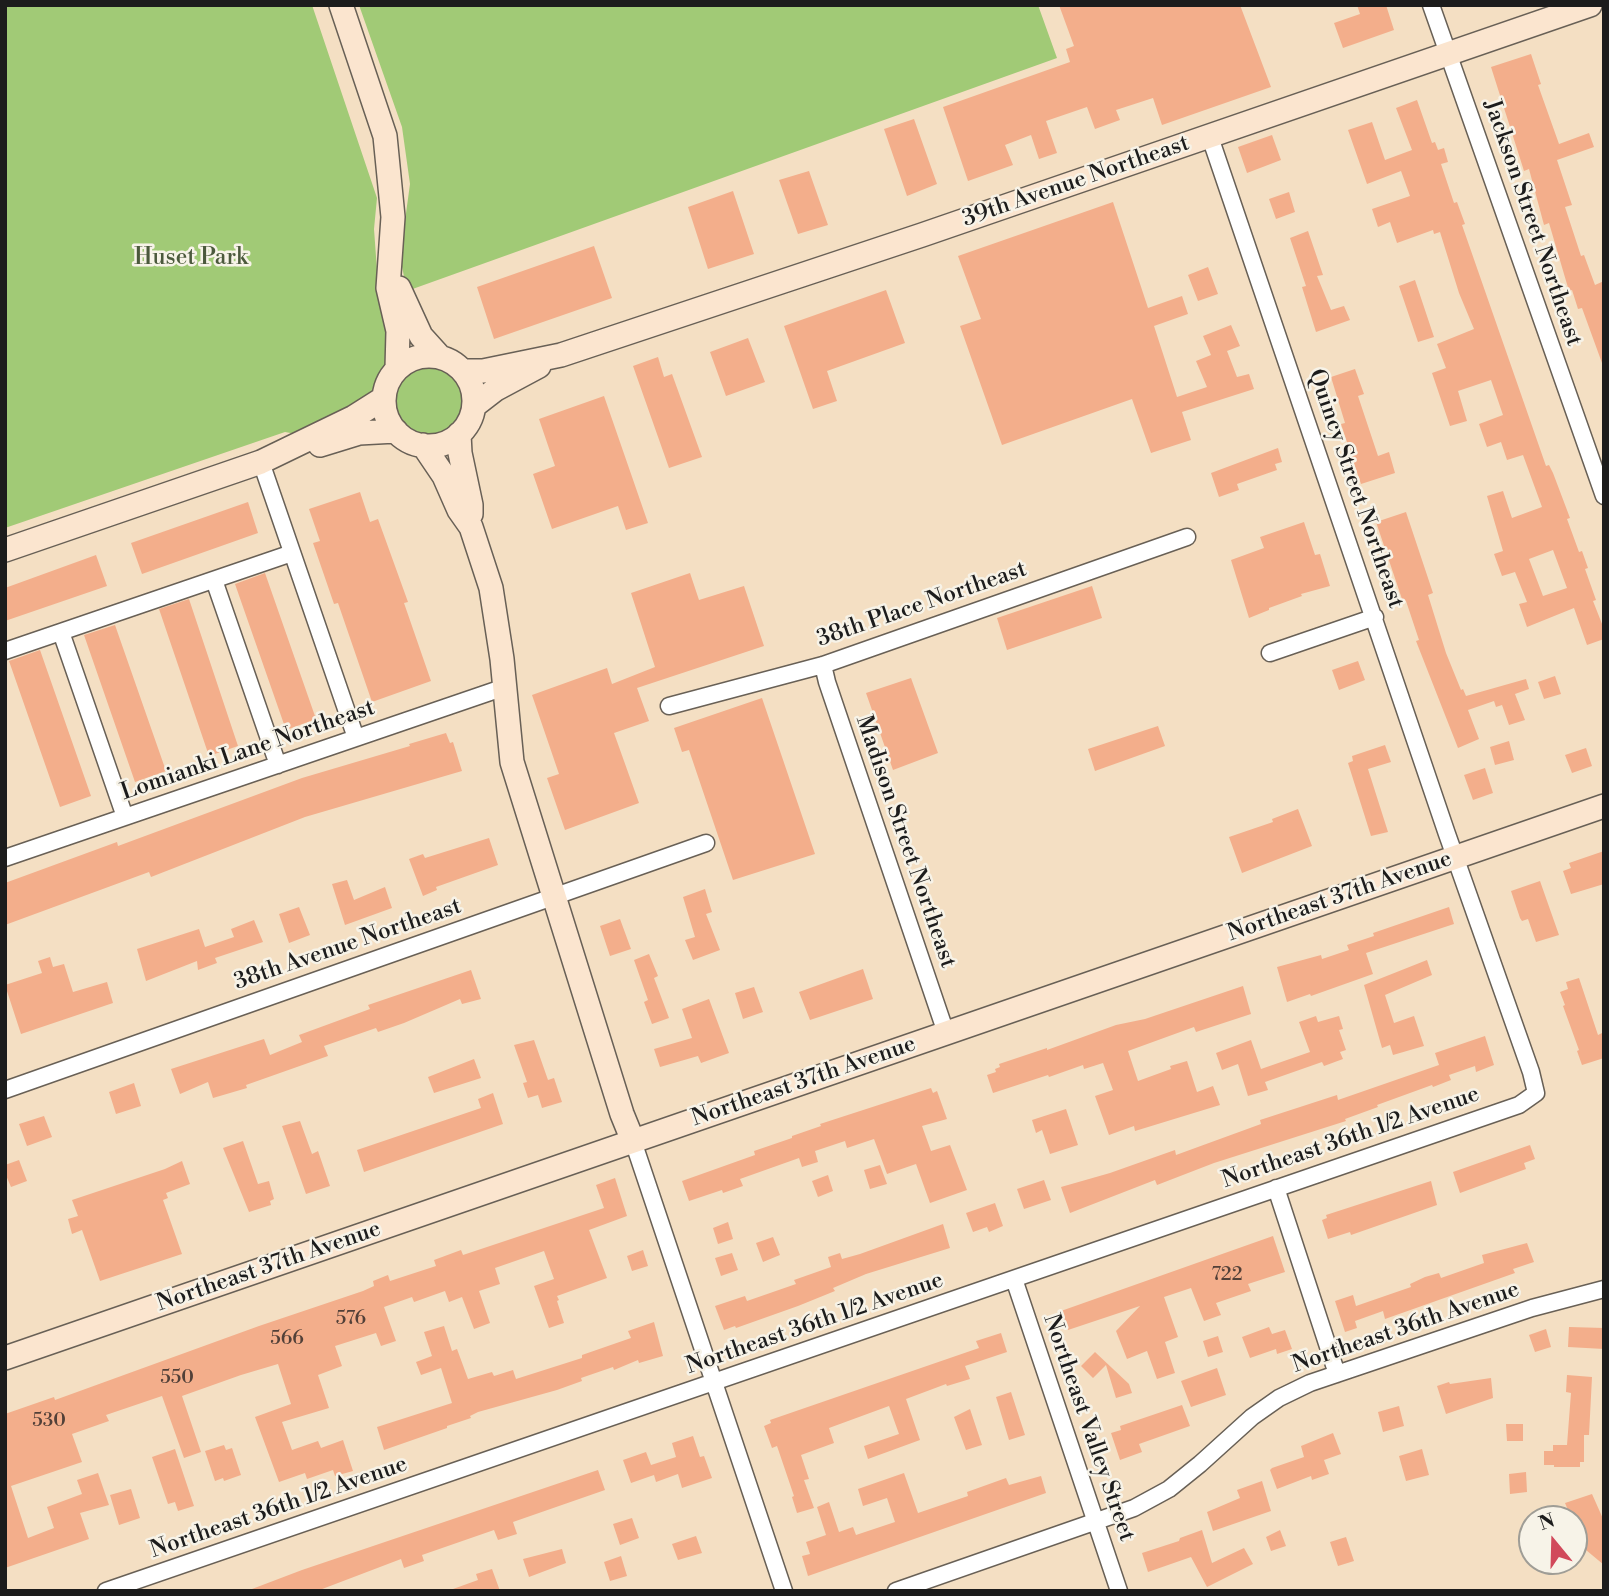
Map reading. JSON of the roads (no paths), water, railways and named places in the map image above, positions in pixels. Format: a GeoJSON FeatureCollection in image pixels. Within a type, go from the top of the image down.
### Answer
{"type":"FeatureCollection","features":[{"type":"Feature","properties":{"kind":"street"},"geometry":{"type":"LineString","coordinates":[[341,5],[385,136],[393,217],[388,288],[398,331],[397,368]]}},
{"type":"Feature","properties":{"kind":"street","name":"Jackson Street Northeast"},"geometry":{"type":"LineString","coordinates":[[1431,5],[1604,496]]}},
{"type":"Feature","properties":{"kind":"street","name":"39th Avenue Northeast"},"geometry":{"type":"LineString","coordinates":[[463,371],[483,371],[561,355],[1210,137],[1590,5]]}},
{"type":"Feature","properties":{"kind":"street","name":"Quincy Street Northeast"},"geometry":{"type":"LineString","coordinates":[[1210,137],[1536,1093]]}},
{"type":"Feature","properties":{"kind":"street"},"geometry":{"type":"LineString","coordinates":[[390,274],[421,336],[440,357]]}},
{"type":"Feature","properties":{"kind":"street","name":"39th Avenue Northeast"},"geometry":{"type":"LineString","coordinates":[[474,406],[496,389],[561,355]]}},
{"type":"Feature","properties":{"kind":"street"},"geometry":{"type":"LineString","coordinates":[[425,356],[440,357],[453,362],[463,371],[473,393],[474,406],[471,417],[459,433],[438,445],[423,445],[405,439],[396,431],[389,422],[384,398],[390,377],[397,368],[410,360],[425,356]]}},
{"type":"Feature","properties":{"kind":"street"},"geometry":{"type":"LineString","coordinates":[[5,550],[261,462],[354,417],[384,398]]}},
{"type":"Feature","properties":{"kind":"street"},"geometry":{"type":"LineString","coordinates":[[282,451],[316,446],[359,433],[396,431]]}},
{"type":"Feature","properties":{"kind":"street"},"geometry":{"type":"LineString","coordinates":[[459,433],[461,462],[471,505],[471,527]]}},
{"type":"Feature","properties":{"kind":"street"},"geometry":{"type":"LineString","coordinates":[[423,445],[444,476],[459,510],[471,527],[491,587],[512,762],[622,1114],[634,1141],[784,1591]]}},
{"type":"Feature","properties":{"kind":"street"},"geometry":{"type":"LineString","coordinates":[[261,462],[356,738]]}},
{"type":"Feature","properties":{"kind":"street","name":"38th Place Northeast"},"geometry":{"type":"LineString","coordinates":[[668,706],[823,665],[1187,537]]}},
{"type":"Feature","properties":{"kind":"street"},"geometry":{"type":"LineString","coordinates":[[5,651],[292,553]]}},
{"type":"Feature","properties":{"kind":"street"},"geometry":{"type":"LineString","coordinates":[[214,580],[278,765]]}},
{"type":"Feature","properties":{"kind":"street"},"geometry":{"type":"LineString","coordinates":[[1270,653],[1375,617]]}},
{"type":"Feature","properties":{"kind":"street"},"geometry":{"type":"LineString","coordinates":[[61,632],[125,817]]}},
{"type":"Feature","properties":{"kind":"street","name":"Madison Street Northeast"},"geometry":{"type":"LineString","coordinates":[[823,665],[946,1033]]}},
{"type":"Feature","properties":{"kind":"street","name":"Lomianki Lane Northeast"},"geometry":{"type":"LineString","coordinates":[[5,858],[505,687]]}},
{"type":"Feature","properties":{"kind":"street","name":"Northeast 37th Avenue"},"geometry":{"type":"LineString","coordinates":[[5,1358],[1604,806]]}},
{"type":"Feature","properties":{"kind":"street","name":"38th Avenue Northeast"},"geometry":{"type":"LineString","coordinates":[[5,1090],[706,843]]}},
{"type":"Feature","properties":{"kind":"street","name":"Northeast 36th 1/2 Avenue"},"geometry":{"type":"LineString","coordinates":[[106,1591],[1518,1105],[1536,1093]]}},
{"type":"Feature","properties":{"kind":"street"},"geometry":{"type":"LineString","coordinates":[[1276,1188],[1337,1374]]}},
{"type":"Feature","properties":{"kind":"street","name":"Northeast Valley Street"},"geometry":{"type":"LineString","coordinates":[[1014,1279],[1119,1591]]}},
{"type":"Feature","properties":{"kind":"street","name":"Northeast 36th Avenue"},"geometry":{"type":"LineString","coordinates":[[896,1591],[1134,1508],[1168,1489],[1252,1417],[1279,1398],[1310,1383],[1532,1307],[1604,1289]]}},
{"type":"Feature","properties":{"kind":"park label","name":"Huset Park"},"geometry":{"type":"Point","coordinates":[191,258]}}]}
